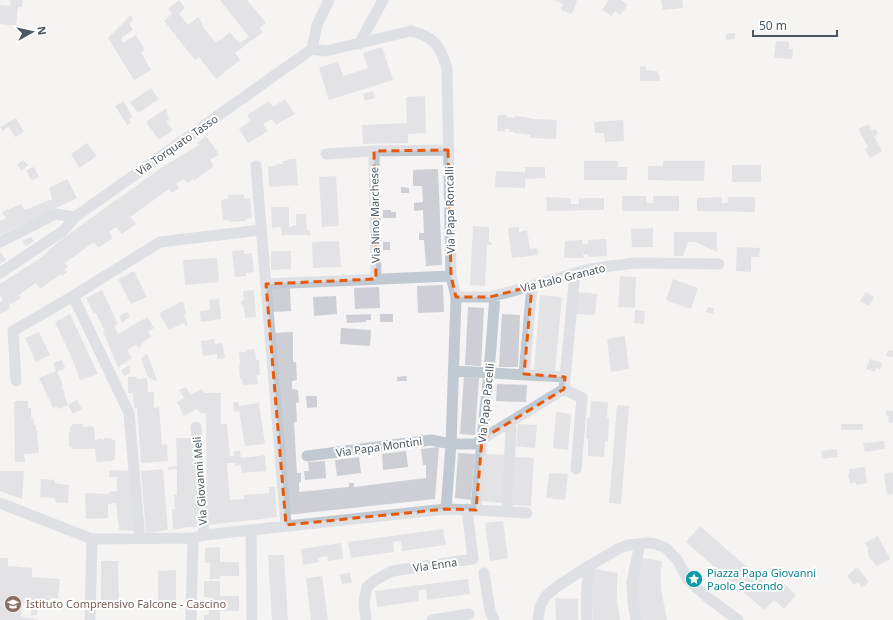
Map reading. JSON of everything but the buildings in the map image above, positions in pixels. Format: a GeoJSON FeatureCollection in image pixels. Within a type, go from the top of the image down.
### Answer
{"type":"FeatureCollection","features":[{"type":"Feature","properties":{"kind":"street"},"geometry":{"type":"LineString","coordinates":[[312,49],[317,25],[330,0]]}},
{"type":"Feature","properties":{"kind":"street"},"geometry":{"type":"LineString","coordinates":[[359,44],[383,0]]}},
{"type":"Feature","properties":{"kind":"street","name":"Via Papa Roncalli"},"geometry":{"type":"LineString","coordinates":[[312,49],[326,52],[410,31],[422,34],[435,43],[442,53],[447,68],[452,276],[456,297],[451,444],[446,508]]}},
{"type":"Feature","properties":{"kind":"street","name":"Via Torquato Tasso"},"geometry":{"type":"LineString","coordinates":[[0,273],[63,231],[75,217],[312,49]]}},
{"type":"Feature","properties":{"kind":"street"},"geometry":{"type":"LineString","coordinates":[[326,154],[374,151],[448,150]]}},
{"type":"Feature","properties":{"kind":"street","name":"Via Nino Marchese"},"geometry":{"type":"LineString","coordinates":[[374,151],[376,279]]}},
{"type":"Feature","properties":{"kind":"street"},"geometry":{"type":"LineString","coordinates":[[256,166],[286,526]]}},
{"type":"Feature","properties":{"kind":"street"},"geometry":{"type":"LineString","coordinates":[[0,242],[55,214],[75,217]]}},
{"type":"Feature","properties":{"kind":"street"},"geometry":{"type":"LineString","coordinates":[[16,381],[13,331],[160,242],[261,230]]}},
{"type":"Feature","properties":{"kind":"street","name":"Via Italo Granato"},"geometry":{"type":"LineString","coordinates":[[456,297],[490,297],[590,269],[635,263],[719,264]]}},
{"type":"Feature","properties":{"kind":"street"},"geometry":{"type":"LineString","coordinates":[[575,273],[564,389],[582,398],[576,469]]}},
{"type":"Feature","properties":{"kind":"street"},"geometry":{"type":"LineString","coordinates":[[266,284],[452,276]]}},
{"type":"Feature","properties":{"kind":"street"},"geometry":{"type":"LineString","coordinates":[[524,374],[532,286]]}},
{"type":"Feature","properties":{"kind":"street"},"geometry":{"type":"LineString","coordinates":[[73,296],[129,413],[140,539]]}},
{"type":"Feature","properties":{"kind":"street","name":"Via Papa Pacelli"},"geometry":{"type":"LineString","coordinates":[[471,509],[482,439],[490,372],[495,296]]}},
{"type":"Feature","properties":{"kind":"street"},"geometry":{"type":"LineString","coordinates":[[454,371],[565,377]]}},
{"type":"Feature","properties":{"kind":"street","name":"Via Papa Montini"},"geometry":{"type":"LineString","coordinates":[[307,456],[431,440],[451,444],[476,444],[564,389]]}},
{"type":"Feature","properties":{"kind":"street","name":"Via Giovanni Meli"},"geometry":{"type":"LineString","coordinates":[[196,427],[204,535]]}},
{"type":"Feature","properties":{"kind":"street"},"geometry":{"type":"LineString","coordinates":[[507,512],[511,429]]}},
{"type":"Feature","properties":{"kind":"street"},"geometry":{"type":"LineString","coordinates":[[0,503],[92,539],[193,538],[204,535],[446,508],[527,514]]}},
{"type":"Feature","properties":{"kind":"street","name":"Via Enna"},"geometry":{"type":"LineString","coordinates":[[366,620],[364,602],[367,588],[377,579],[392,571],[473,560],[471,509]]}},
{"type":"Feature","properties":{"kind":"street"},"geometry":{"type":"LineString","coordinates":[[251,530],[252,620]]}},
{"type":"Feature","properties":{"kind":"street"},"geometry":{"type":"LineString","coordinates":[[191,620],[193,538]]}},
{"type":"Feature","properties":{"kind":"street"},"geometry":{"type":"LineString","coordinates":[[90,620],[92,539]]}},
{"type":"Feature","properties":{"kind":"street"},"geometry":{"type":"LineString","coordinates":[[636,620],[632,582],[640,544]]}},
{"type":"Feature","properties":{"kind":"street"},"geometry":{"type":"LineString","coordinates":[[538,620],[540,606],[546,596],[559,585],[589,566],[628,545],[656,544],[666,548],[678,560],[688,580],[707,597],[738,620]]}},
{"type":"Feature","properties":{"kind":"street"},"geometry":{"type":"LineString","coordinates":[[587,620],[586,593],[589,566]]}},
{"type":"Feature","properties":{"kind":"street"},"geometry":{"type":"LineString","coordinates":[[484,573],[490,611],[494,620]]}},
{"type":"Feature","properties":{"kind":"street"},"geometry":{"type":"LineString","coordinates":[[432,620],[469,614]]}},
{"type":"Feature","properties":{"kind":"highlighted area"},"geometry":{"type":"Polygon","coordinates":[[[448,150],[451,276],[456,297],[490,297],[532,286],[524,374],[565,377],[564,389],[482,439],[476,510],[446,509],[286,525],[266,284],[376,279],[374,151],[448,150]]]}},
{"type":"Feature","properties":{"kind":"place","name":"Piazza Papa Giovanni Paolo Secondo"},"geometry":{"type":"Point","coordinates":[694,579]}},
{"type":"Feature","properties":{"kind":"place","name":"Istituto Comprensivo Falcone - Cascino"},"geometry":{"type":"Point","coordinates":[13,604]}}]}
